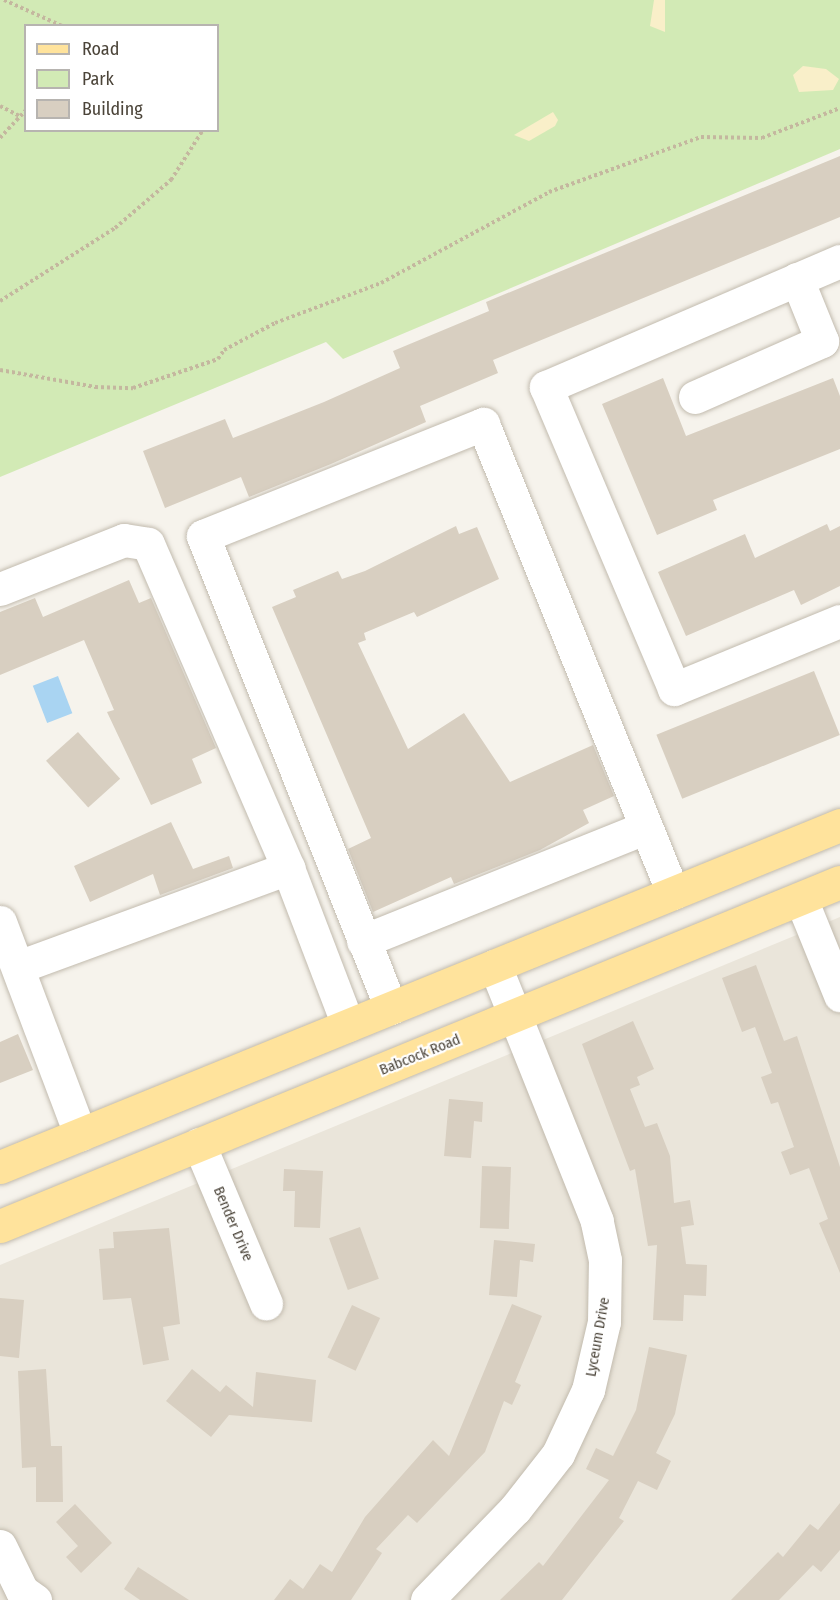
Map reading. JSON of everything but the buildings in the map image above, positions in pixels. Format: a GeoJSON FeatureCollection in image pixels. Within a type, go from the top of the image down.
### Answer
{"type":"FeatureCollection","features":[{"type":"Feature","properties":{"kind":"main road"},"geometry":{"type":"LineString","coordinates":[[0,1167],[840,825]]}},
{"type":"Feature","properties":{"kind":"main road","name":"Babcock Road"},"geometry":{"type":"LineString","coordinates":[[0,1226],[840,882]]}},
{"type":"Feature","properties":{"kind":"street"},"geometry":{"type":"LineString","coordinates":[[840,261],[546,387],[674,689],[840,621]]}},
{"type":"Feature","properties":{"kind":"street"},"geometry":{"type":"LineString","coordinates":[[695,397],[831,337],[797,279]]}},
{"type":"Feature","properties":{"kind":"street"},"geometry":{"type":"LineString","coordinates":[[391,1008],[203,536],[483,424],[673,893]]}},
{"type":"Feature","properties":{"kind":"street"},"geometry":{"type":"LineString","coordinates":[[0,589],[124,540],[148,544],[288,868],[348,1025]]}},
{"type":"Feature","properties":{"kind":"street"},"geometry":{"type":"LineString","coordinates":[[363,941],[646,826]]}},
{"type":"Feature","properties":{"kind":"street"},"geometry":{"type":"LineString","coordinates":[[18,967],[288,868]]}},
{"type":"Feature","properties":{"kind":"street"},"geometry":{"type":"LineString","coordinates":[[801,898],[840,995]]}},
{"type":"Feature","properties":{"kind":"street"},"geometry":{"type":"LineString","coordinates":[[0,922],[80,1134]]}},
{"type":"Feature","properties":{"kind":"street","name":"Lyceum Drive"},"geometry":{"type":"LineString","coordinates":[[427,1600],[515,1509],[558,1454],[588,1390],[604,1322],[605,1260],[597,1221],[495,966]]}},
{"type":"Feature","properties":{"kind":"street","name":"Bender Drive"},"geometry":{"type":"LineString","coordinates":[[199,1144],[266,1303]]}},
{"type":"Feature","properties":{"kind":"street"},"geometry":{"type":"LineString","coordinates":[[0,1546],[22,1591],[35,1600]]}},
{"type":"Feature","properties":{"kind":"path"},"geometry":{"type":"LineString","coordinates":[[4,0],[58,24]]}},
{"type":"Feature","properties":{"kind":"path"},"geometry":{"type":"LineString","coordinates":[[0,106],[20,116]]}},
{"type":"Feature","properties":{"kind":"path"},"geometry":{"type":"LineString","coordinates":[[0,370],[95,387],[134,388],[218,360],[224,350],[275,323],[381,283],[549,192],[701,137],[762,138],[840,108]]}},
{"type":"Feature","properties":{"kind":"path"},"geometry":{"type":"LineString","coordinates":[[0,138],[24,112]]}},
{"type":"Feature","properties":{"kind":"path"},"geometry":{"type":"LineString","coordinates":[[0,301],[115,228],[171,180],[201,132]]}},
{"type":"Feature","properties":{"kind":"shaded area"},"geometry":{"type":"Polygon","coordinates":[[[840,917],[840,1600],[0,1600],[0,1265],[840,917]]]}},
{"type":"Feature","properties":{"kind":"green space"},"geometry":{"type":"Polygon","coordinates":[[[0,0],[840,0],[840,149],[343,359],[326,342],[0,477],[0,0]]]}},
{"type":"Feature","properties":{"kind":"sand"},"geometry":{"type":"Polygon","coordinates":[[[654,0],[665,0],[665,32],[650,26],[654,0]]]}},
{"type":"Feature","properties":{"kind":"sand"},"geometry":{"type":"Polygon","coordinates":[[[803,66],[826,69],[839,79],[833,90],[799,92],[793,75],[803,66]]]}},
{"type":"Feature","properties":{"kind":"sand"},"geometry":{"type":"Polygon","coordinates":[[[553,112],[558,120],[555,126],[529,141],[514,135],[553,112]]]}},
{"type":"Feature","properties":{"kind":"water"},"geometry":{"type":"Polygon","coordinates":[[[58,676],[72,713],[47,723],[33,686],[58,676]]]}}]}
